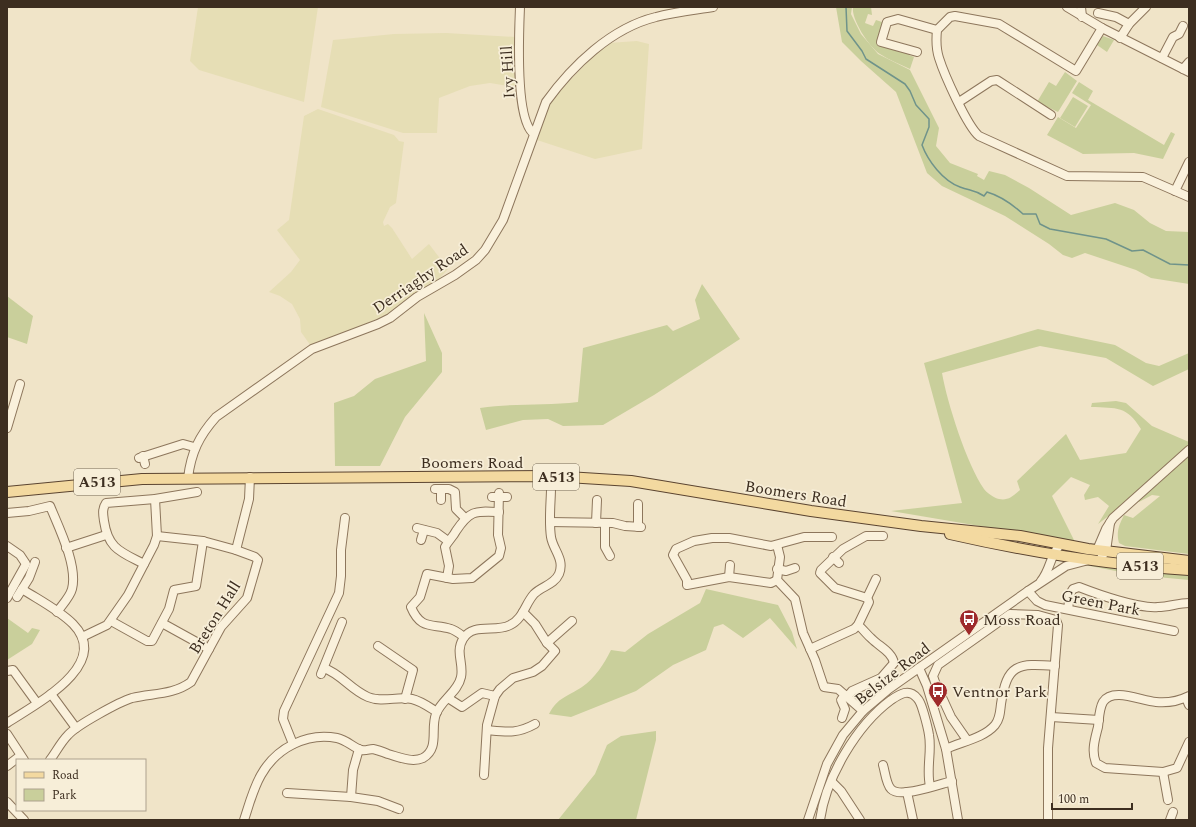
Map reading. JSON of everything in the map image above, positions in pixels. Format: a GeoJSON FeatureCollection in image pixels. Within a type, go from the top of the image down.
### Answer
{"type":"FeatureCollection","features":[{"type":"Feature","properties":{"kind":"main road","name":"Boomers Road"},"geometry":{"type":"LineString","coordinates":[[188,478],[551,476],[631,481],[804,510],[921,526],[993,533],[1058,551]]}},
{"type":"Feature","properties":{"kind":"main road","name":"A513"},"geometry":{"type":"LineString","coordinates":[[7,492],[105,481],[188,478]]}},
{"type":"Feature","properties":{"kind":"main road","name":"Boomers Road"},"geometry":{"type":"LineString","coordinates":[[921,526],[974,539],[1058,551]]}},
{"type":"Feature","properties":{"kind":"main road","name":"A513"},"geometry":{"type":"LineString","coordinates":[[1058,551],[1101,552],[1189,561]]}},
{"type":"Feature","properties":{"kind":"main road","name":"A513"},"geometry":{"type":"LineString","coordinates":[[1058,551],[1092,560],[1189,569]]}},
{"type":"Feature","properties":{"kind":"main road","name":"A513"},"geometry":{"type":"LineString","coordinates":[[1101,552],[1189,569]]}},
{"type":"Feature","properties":{"kind":"street","name":"Ivy Hill"},"geometry":{"type":"LineString","coordinates":[[520,7],[519,69],[522,99],[527,125],[533,133]]}},
{"type":"Feature","properties":{"kind":"street","name":"Derriaghy Road"},"geometry":{"type":"LineString","coordinates":[[188,478],[194,447],[205,428],[216,417],[312,349],[390,318],[429,289],[455,275],[476,260],[486,250],[502,220],[533,133],[546,102],[556,88],[584,59],[612,37],[627,28],[656,17],[713,7]]}},
{"type":"Feature","properties":{"kind":"street"},"geometry":{"type":"LineString","coordinates":[[1067,7],[1120,38],[1186,70],[1189,62]]}},
{"type":"Feature","properties":{"kind":"street"},"geometry":{"type":"LineString","coordinates":[[1081,7],[1082,17]]}},
{"type":"Feature","properties":{"kind":"street"},"geometry":{"type":"LineString","coordinates":[[1120,38],[1129,24],[1140,19],[1146,7]]}},
{"type":"Feature","properties":{"kind":"street"},"geometry":{"type":"LineString","coordinates":[[1098,13],[1116,17],[1129,24]]}},
{"type":"Feature","properties":{"kind":"street"},"geometry":{"type":"LineString","coordinates":[[1102,28],[1076,71],[998,24],[955,16],[946,20],[937,30],[936,42],[939,58],[959,102],[975,132],[979,136],[1067,176],[1137,176],[1149,178],[1189,198]]}},
{"type":"Feature","properties":{"kind":"street"},"geometry":{"type":"LineString","coordinates":[[917,52],[881,42],[887,22],[898,19],[937,30]]}},
{"type":"Feature","properties":{"kind":"street"},"geometry":{"type":"LineString","coordinates":[[1162,58],[1173,37],[1179,34],[1183,26]]}},
{"type":"Feature","properties":{"kind":"street"},"geometry":{"type":"LineString","coordinates":[[959,102],[995,77],[1051,115]]}},
{"type":"Feature","properties":{"kind":"street"},"geometry":{"type":"LineString","coordinates":[[1175,191],[1189,162]]}},
{"type":"Feature","properties":{"kind":"street"},"geometry":{"type":"LineString","coordinates":[[7,428],[20,384]]}},
{"type":"Feature","properties":{"kind":"street"},"geometry":{"type":"LineString","coordinates":[[143,459],[183,444],[194,447]]}},
{"type":"Feature","properties":{"kind":"street"},"geometry":{"type":"LineString","coordinates":[[1101,552],[1110,523],[1120,511],[1189,450]]}},
{"type":"Feature","properties":{"kind":"street"},"geometry":{"type":"LineString","coordinates":[[244,820],[261,775],[274,758],[293,744],[313,738],[328,737],[344,740],[359,749],[373,749],[410,760],[424,757],[430,751],[434,743],[434,722],[437,712],[460,681],[462,672],[459,650],[464,637],[478,629],[501,628],[511,625],[519,618],[534,594],[553,582],[560,570],[561,560],[552,540],[550,522],[551,476]]}},
{"type":"Feature","properties":{"kind":"street"},"geometry":{"type":"LineString","coordinates":[[236,550],[249,499],[250,477]]}},
{"type":"Feature","properties":{"kind":"street"},"geometry":{"type":"LineString","coordinates":[[441,500],[438,489],[455,492],[456,509],[466,518]]}},
{"type":"Feature","properties":{"kind":"street"},"geometry":{"type":"LineString","coordinates":[[144,564],[116,549],[111,544],[106,534],[102,508],[106,503],[196,495]]}},
{"type":"Feature","properties":{"kind":"street"},"geometry":{"type":"LineString","coordinates":[[464,637],[452,629],[428,626],[412,608],[412,605],[423,591],[427,574],[465,580],[472,578],[499,556],[501,548],[498,535],[499,496]]}},
{"type":"Feature","properties":{"kind":"street"},"geometry":{"type":"LineString","coordinates":[[82,637],[100,630],[111,621],[128,595],[157,536],[155,499]]}},
{"type":"Feature","properties":{"kind":"street"},"geometry":{"type":"LineString","coordinates":[[596,523],[597,500]]}},
{"type":"Feature","properties":{"kind":"street"},"geometry":{"type":"LineString","coordinates":[[8,515],[50,506],[66,548],[73,578],[72,589],[57,612]]}},
{"type":"Feature","properties":{"kind":"street"},"geometry":{"type":"LineString","coordinates":[[550,522],[605,523],[640,527],[636,509]]}},
{"type":"Feature","properties":{"kind":"street"},"geometry":{"type":"LineString","coordinates":[[447,578],[449,566],[445,547],[466,518],[478,511],[499,512]]}},
{"type":"Feature","properties":{"kind":"street"},"geometry":{"type":"LineString","coordinates":[[293,744],[283,719],[284,712],[339,593],[342,576],[341,550],[347,523]]}},
{"type":"Feature","properties":{"kind":"street"},"geometry":{"type":"LineString","coordinates":[[605,523],[605,547],[610,556]]}},
{"type":"Feature","properties":{"kind":"street"},"geometry":{"type":"LineString","coordinates":[[421,540],[420,529],[440,534],[448,541]]}},
{"type":"Feature","properties":{"kind":"street"},"geometry":{"type":"LineString","coordinates":[[66,548],[106,534]]}},
{"type":"Feature","properties":{"kind":"street","name":"Breton Hall"},"geometry":{"type":"LineString","coordinates":[[51,759],[68,735],[76,728],[132,698],[170,693],[183,688],[191,682],[221,626],[249,592],[258,560],[255,556],[203,542],[157,536]]}},
{"type":"Feature","properties":{"kind":"street"},"geometry":{"type":"LineString","coordinates":[[867,598],[835,588],[820,573],[833,557],[843,549],[866,536],[883,536]]}},
{"type":"Feature","properties":{"kind":"street"},"geometry":{"type":"LineString","coordinates":[[778,580],[771,583],[729,577],[688,585],[673,555],[676,549],[694,541],[712,538],[723,538],[771,546],[804,537],[832,537]]}},
{"type":"Feature","properties":{"kind":"street"},"geometry":{"type":"LineString","coordinates":[[111,621],[147,641],[152,641],[169,609],[174,590],[196,586],[203,542]]}},
{"type":"Feature","properties":{"kind":"street"},"geometry":{"type":"LineString","coordinates":[[778,545],[780,557],[778,580],[795,599],[803,633],[824,686],[838,689],[863,711]]}},
{"type":"Feature","properties":{"kind":"street"},"geometry":{"type":"LineString","coordinates":[[7,546],[20,555],[26,564],[7,598]]}},
{"type":"Feature","properties":{"kind":"street"},"geometry":{"type":"LineString","coordinates":[[1057,572],[1060,566],[1058,551]]}},
{"type":"Feature","properties":{"kind":"street","name":"Belsize Road"},"geometry":{"type":"LineString","coordinates":[[1038,584],[1058,551]]}},
{"type":"Feature","properties":{"kind":"street","name":"Belsize Road"},"geometry":{"type":"LineString","coordinates":[[808,820],[827,764],[843,735],[863,711],[889,689],[1011,602],[1071,564],[1092,560],[1101,552]]}},
{"type":"Feature","properties":{"kind":"street"},"geometry":{"type":"LineString","coordinates":[[833,557],[839,563]]}},
{"type":"Feature","properties":{"kind":"street"},"geometry":{"type":"LineString","coordinates":[[17,597],[29,578],[35,562]]}},
{"type":"Feature","properties":{"kind":"street"},"geometry":{"type":"LineString","coordinates":[[729,577],[730,565]]}},
{"type":"Feature","properties":{"kind":"street"},"geometry":{"type":"LineString","coordinates":[[778,568],[786,571],[795,568]]}},
{"type":"Feature","properties":{"kind":"street"},"geometry":{"type":"LineString","coordinates":[[810,649],[858,626],[869,602],[867,598],[876,580]]}},
{"type":"Feature","properties":{"kind":"street"},"geometry":{"type":"LineString","coordinates":[[1068,609],[1070,594],[1073,589],[1078,587],[1120,600],[1157,608],[1178,603],[1189,603]]}},
{"type":"Feature","properties":{"kind":"street"},"geometry":{"type":"LineString","coordinates":[[7,723],[51,694],[70,679],[77,671],[83,650],[82,637],[72,623],[22,589]]}},
{"type":"Feature","properties":{"kind":"street","name":"Green Park"},"geometry":{"type":"LineString","coordinates":[[1028,591],[1033,598],[1041,604],[1174,631]]}},
{"type":"Feature","properties":{"kind":"street"},"geometry":{"type":"LineString","coordinates":[[484,776],[487,730],[494,696],[514,678],[533,672],[542,666],[555,651],[547,643],[535,624],[523,612]]}},
{"type":"Feature","properties":{"kind":"street"},"geometry":{"type":"LineString","coordinates":[[967,740],[951,717],[935,682],[933,676],[938,665],[1010,614],[1025,614],[1053,618],[1058,625],[1048,748],[1048,820]]}},
{"type":"Feature","properties":{"kind":"street"},"geometry":{"type":"LineString","coordinates":[[547,643],[572,621]]}},
{"type":"Feature","properties":{"kind":"street"},"geometry":{"type":"LineString","coordinates":[[342,622],[322,671],[337,674],[367,696],[378,700],[405,699],[419,702],[437,712]]}},
{"type":"Feature","properties":{"kind":"street"},"geometry":{"type":"LineString","coordinates":[[162,623],[209,649]]}},
{"type":"Feature","properties":{"kind":"street"},"geometry":{"type":"LineString","coordinates":[[842,718],[846,709],[841,700],[852,691],[881,678],[894,663],[893,658],[880,643],[874,641],[858,626]]}},
{"type":"Feature","properties":{"kind":"street"},"geometry":{"type":"LineString","coordinates":[[377,645],[413,670],[405,699]]}},
{"type":"Feature","properties":{"kind":"street"},"geometry":{"type":"LineString","coordinates":[[946,749],[984,733],[995,724],[1000,713],[1006,681],[1013,671],[1029,664],[1055,666]]}},
{"type":"Feature","properties":{"kind":"street"},"geometry":{"type":"LineString","coordinates":[[919,668],[927,686],[946,749],[958,820]]}},
{"type":"Feature","properties":{"kind":"street"},"geometry":{"type":"LineString","coordinates":[[7,671],[13,670],[37,703]]}},
{"type":"Feature","properties":{"kind":"street"},"geometry":{"type":"LineString","coordinates":[[820,820],[824,802],[832,782],[856,737],[871,717],[898,695],[904,692],[910,692],[915,695],[921,704],[929,735],[928,772],[930,786]]}},
{"type":"Feature","properties":{"kind":"street"},"geometry":{"type":"LineString","coordinates":[[448,698],[462,707],[482,693],[494,696]]}},
{"type":"Feature","properties":{"kind":"street"},"geometry":{"type":"LineString","coordinates":[[51,694],[76,728]]}},
{"type":"Feature","properties":{"kind":"street"},"geometry":{"type":"LineString","coordinates":[[1188,700],[1155,702],[1112,695],[1103,702],[1093,753],[1096,763],[1100,766],[1163,772],[1177,768],[1189,742]]}},
{"type":"Feature","properties":{"kind":"street"},"geometry":{"type":"LineString","coordinates":[[1050,717],[1099,720]]}},
{"type":"Feature","properties":{"kind":"street"},"geometry":{"type":"LineString","coordinates":[[487,730],[513,733],[524,730],[535,724]]}},
{"type":"Feature","properties":{"kind":"street"},"geometry":{"type":"LineString","coordinates":[[7,734],[22,758]]}},
{"type":"Feature","properties":{"kind":"street"},"geometry":{"type":"LineString","coordinates":[[351,797],[354,770],[359,749]]}},
{"type":"Feature","properties":{"kind":"street"},"geometry":{"type":"LineString","coordinates":[[7,766],[16,761]]}},
{"type":"Feature","properties":{"kind":"street"},"geometry":{"type":"LineString","coordinates":[[883,765],[890,788],[894,792],[907,792],[952,781]]}},
{"type":"Feature","properties":{"kind":"street"},"geometry":{"type":"LineString","coordinates":[[1163,772],[1168,800]]}},
{"type":"Feature","properties":{"kind":"street"},"geometry":{"type":"LineString","coordinates":[[832,782],[841,791],[860,820]]}},
{"type":"Feature","properties":{"kind":"street"},"geometry":{"type":"LineString","coordinates":[[907,792],[913,820]]}},
{"type":"Feature","properties":{"kind":"street"},"geometry":{"type":"LineString","coordinates":[[287,793],[351,797],[399,808]]}},
{"type":"Feature","properties":{"kind":"street"},"geometry":{"type":"LineString","coordinates":[[7,802],[24,820]]}},
{"type":"Feature","properties":{"kind":"street"},"geometry":{"type":"LineString","coordinates":[[1170,820],[1173,812]]}},
{"type":"Feature","properties":{"kind":"shaded area"},"geometry":{"type":"Polygon","coordinates":[[[198,7],[318,7],[304,102],[199,70],[190,61],[198,7]]]}},
{"type":"Feature","properties":{"kind":"shaded area"},"geometry":{"type":"Polygon","coordinates":[[[446,33],[516,37],[517,85],[508,86],[490,83],[470,86],[439,98],[437,133],[403,133],[321,107],[333,40],[394,34],[446,33]]]}},
{"type":"Feature","properties":{"kind":"shaded area"},"geometry":{"type":"Polygon","coordinates":[[[637,41],[649,44],[642,149],[595,159],[537,140],[544,114],[550,103],[597,52],[609,43],[637,41]]]}},
{"type":"Feature","properties":{"kind":"shaded area"},"geometry":{"type":"Polygon","coordinates":[[[318,109],[394,135],[399,141],[404,142],[396,203],[390,207],[383,222],[384,226],[388,224],[392,228],[412,259],[429,244],[448,269],[437,281],[390,314],[311,346],[301,332],[300,319],[292,304],[280,296],[269,292],[291,272],[300,260],[277,230],[289,220],[304,116],[318,109]]]}},
{"type":"Feature","properties":{"kind":"green space"},"geometry":{"type":"Polygon","coordinates":[[[836,7],[852,7],[851,14],[861,34],[878,54],[910,70],[939,128],[936,146],[950,163],[978,174],[977,176],[984,180],[989,171],[1005,175],[1029,188],[1071,215],[1115,203],[1134,210],[1150,223],[1166,231],[1189,232],[1189,284],[1151,278],[1136,270],[1085,253],[1072,258],[1063,255],[1049,244],[1005,216],[942,186],[927,173],[896,92],[842,42],[836,7]]]}},
{"type":"Feature","properties":{"kind":"green space"},"geometry":{"type":"Polygon","coordinates":[[[853,7],[871,7],[872,15],[868,14],[865,23],[873,26],[876,20],[882,22],[883,25],[879,43],[909,52],[909,55],[914,57],[910,69],[883,56],[871,45],[858,25],[853,12],[853,7]]]}},
{"type":"Feature","properties":{"kind":"green space"},"geometry":{"type":"Polygon","coordinates":[[[1103,36],[1114,40],[1107,52],[1097,45],[1103,36]]]}},
{"type":"Feature","properties":{"kind":"green space"},"geometry":{"type":"Polygon","coordinates":[[[1065,72],[1077,81],[1058,112],[1037,102],[1049,82],[1056,86],[1065,72]]]}},
{"type":"Feature","properties":{"kind":"green space"},"geometry":{"type":"Polygon","coordinates":[[[1079,82],[1093,91],[1088,100],[1164,145],[1171,132],[1175,134],[1163,159],[1134,153],[1083,154],[1047,135],[1058,117],[1076,128],[1091,105],[1072,93],[1079,82]]]}},
{"type":"Feature","properties":{"kind":"green space"},"geometry":{"type":"Polygon","coordinates":[[[1073,97],[1088,106],[1075,127],[1060,118],[1073,97]]]}},
{"type":"Feature","properties":{"kind":"green space"},"geometry":{"type":"Polygon","coordinates":[[[702,284],[740,339],[654,395],[603,425],[563,426],[548,419],[523,420],[486,430],[480,408],[578,402],[583,348],[667,325],[673,331],[700,319],[695,300],[702,284]]]}},
{"type":"Feature","properties":{"kind":"green space"},"geometry":{"type":"Polygon","coordinates":[[[7,296],[33,316],[27,344],[7,337],[7,296]]]}},
{"type":"Feature","properties":{"kind":"green space"},"geometry":{"type":"Polygon","coordinates":[[[424,313],[442,353],[442,372],[405,417],[380,466],[335,466],[334,403],[354,396],[375,379],[426,361],[424,313]]]}},
{"type":"Feature","properties":{"kind":"green space"},"geometry":{"type":"Polygon","coordinates":[[[1038,329],[1115,345],[1146,363],[1159,366],[1189,353],[1189,369],[1153,386],[1106,358],[1040,346],[942,373],[958,433],[971,465],[986,492],[999,499],[1008,499],[1013,496],[1020,490],[1017,481],[1066,434],[1080,460],[1126,453],[1141,429],[1136,421],[1126,412],[1115,408],[1091,407],[1092,403],[1116,401],[1126,403],[1152,426],[1189,442],[1189,554],[1125,546],[1119,543],[1118,529],[1124,515],[1133,518],[1160,496],[1152,495],[1139,502],[1131,499],[1098,524],[1109,506],[1098,497],[1085,500],[1084,495],[1090,485],[1071,477],[1052,496],[1075,542],[891,511],[962,503],[924,363],[1038,329]]]}},
{"type":"Feature","properties":{"kind":"green space"},"geometry":{"type":"Polygon","coordinates":[[[1085,565],[1189,574],[1189,580],[1136,575],[1085,565]]]}},
{"type":"Feature","properties":{"kind":"green space"},"geometry":{"type":"Polygon","coordinates":[[[706,589],[778,605],[792,632],[797,649],[770,618],[743,638],[723,624],[714,627],[706,650],[673,665],[636,691],[571,717],[549,714],[552,708],[559,701],[582,687],[595,675],[611,650],[625,652],[648,634],[700,603],[706,589]]]}},
{"type":"Feature","properties":{"kind":"green space"},"geometry":{"type":"Polygon","coordinates":[[[7,618],[28,633],[32,628],[40,630],[32,644],[7,660],[7,618]]]}},
{"type":"Feature","properties":{"kind":"green space"},"geometry":{"type":"Polygon","coordinates":[[[656,731],[656,740],[636,820],[558,820],[595,774],[607,745],[621,736],[656,731]]]}},
{"type":"Feature","properties":{"kind":"waterway"},"geometry":{"type":"LineString","coordinates":[[846,7],[847,31],[866,59],[905,84],[916,105],[929,119],[929,127],[922,145],[932,164],[948,180],[960,187],[984,196],[987,192],[1002,198],[1023,214],[1036,214],[1040,224],[1050,229],[1106,239],[1132,251],[1143,250],[1170,264],[1189,265]]}},
{"type":"Feature","properties":{"kind":"place","name":"Moss Road"},"geometry":{"type":"Point","coordinates":[969,636]}},
{"type":"Feature","properties":{"kind":"place","name":"Ventnor Park"},"geometry":{"type":"Point","coordinates":[938,708]}}]}
